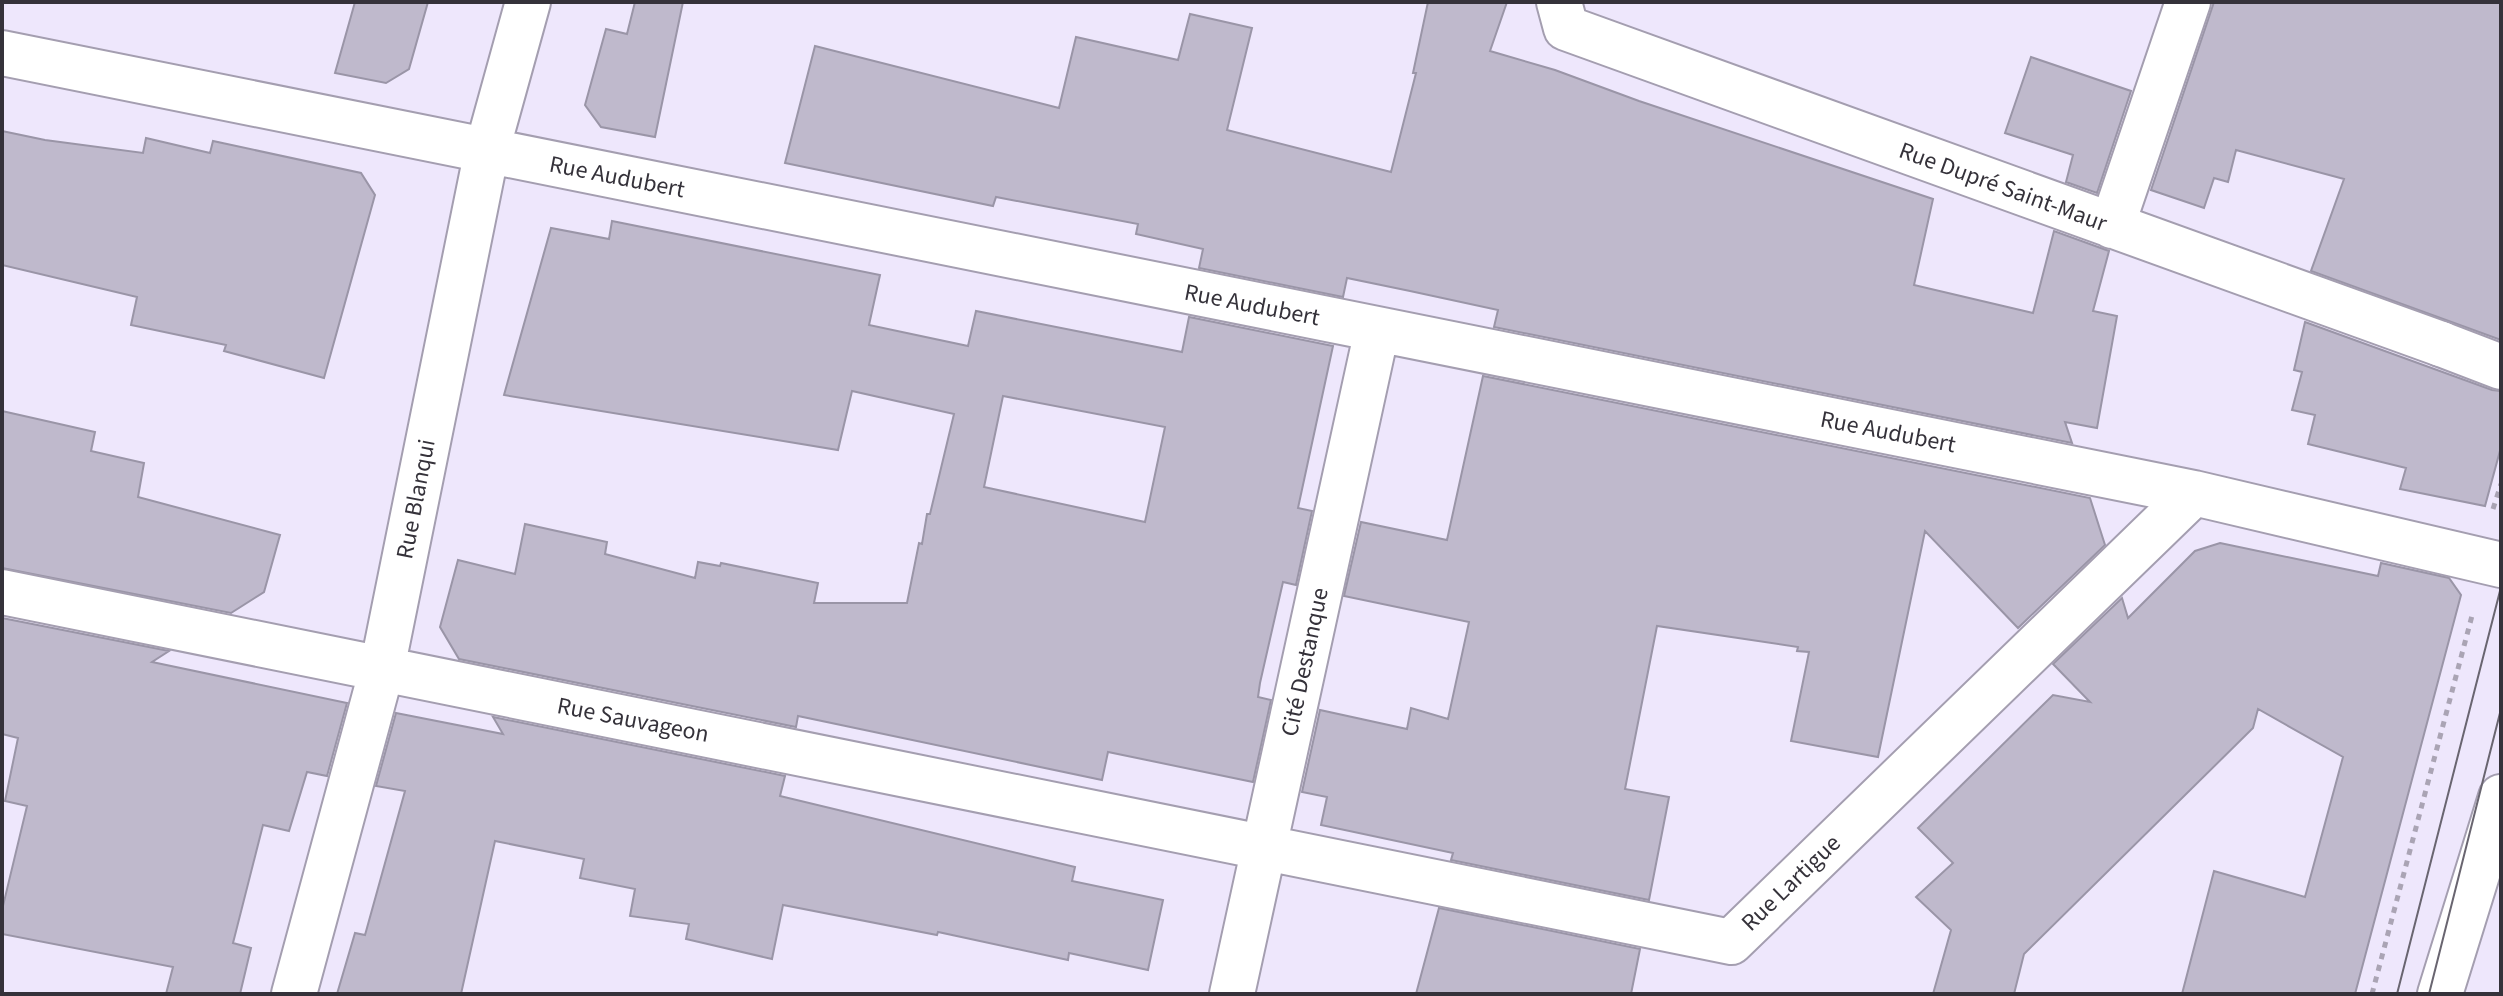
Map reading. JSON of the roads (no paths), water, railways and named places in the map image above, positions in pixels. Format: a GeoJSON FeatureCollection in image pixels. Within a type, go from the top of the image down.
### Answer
{"type":"FeatureCollection","features":[{"type":"Feature","properties":{"kind":"street","name":"Rue Blanqui"},"geometry":{"type":"LineString","coordinates":[[294,994],[382,669],[487,150],[528,2]]}},
{"type":"Feature","properties":{"kind":"street"},"geometry":{"type":"LineString","coordinates":[[2112,226],[2188,2]]}},
{"type":"Feature","properties":{"kind":"street","name":"Rue Dupré Saint-Maur"},"geometry":{"type":"LineString","coordinates":[[1562,15],[2112,226],[2501,367]]}},
{"type":"Feature","properties":{"kind":"street","name":"Rue Audubert"},"geometry":{"type":"LineString","coordinates":[[2,53],[2194,493],[2487,561]]}},
{"type":"Feature","properties":{"kind":"street","name":"Cité Destanque"},"geometry":{"type":"LineString","coordinates":[[1232,994],[1377,330]]}},
{"type":"Feature","properties":{"kind":"street","name":"Rue Lartigue"},"geometry":{"type":"LineString","coordinates":[[1264,848],[1731,942],[2194,493]]}},
{"type":"Feature","properties":{"kind":"street","name":"Rue Sauvageon"},"geometry":{"type":"LineString","coordinates":[[2,592],[1264,848]]}},
{"type":"Feature","properties":{"kind":"street"},"geometry":{"type":"LineString","coordinates":[[2440,994],[2501,797]]}},
{"type":"Feature","properties":{"kind":"tram line"},"geometry":{"type":"LineString","coordinates":[[2397,994],[2501,587]]}},
{"type":"Feature","properties":{"kind":"tram line"},"geometry":{"type":"LineString","coordinates":[[2429,994],[2501,709]]}}]}
